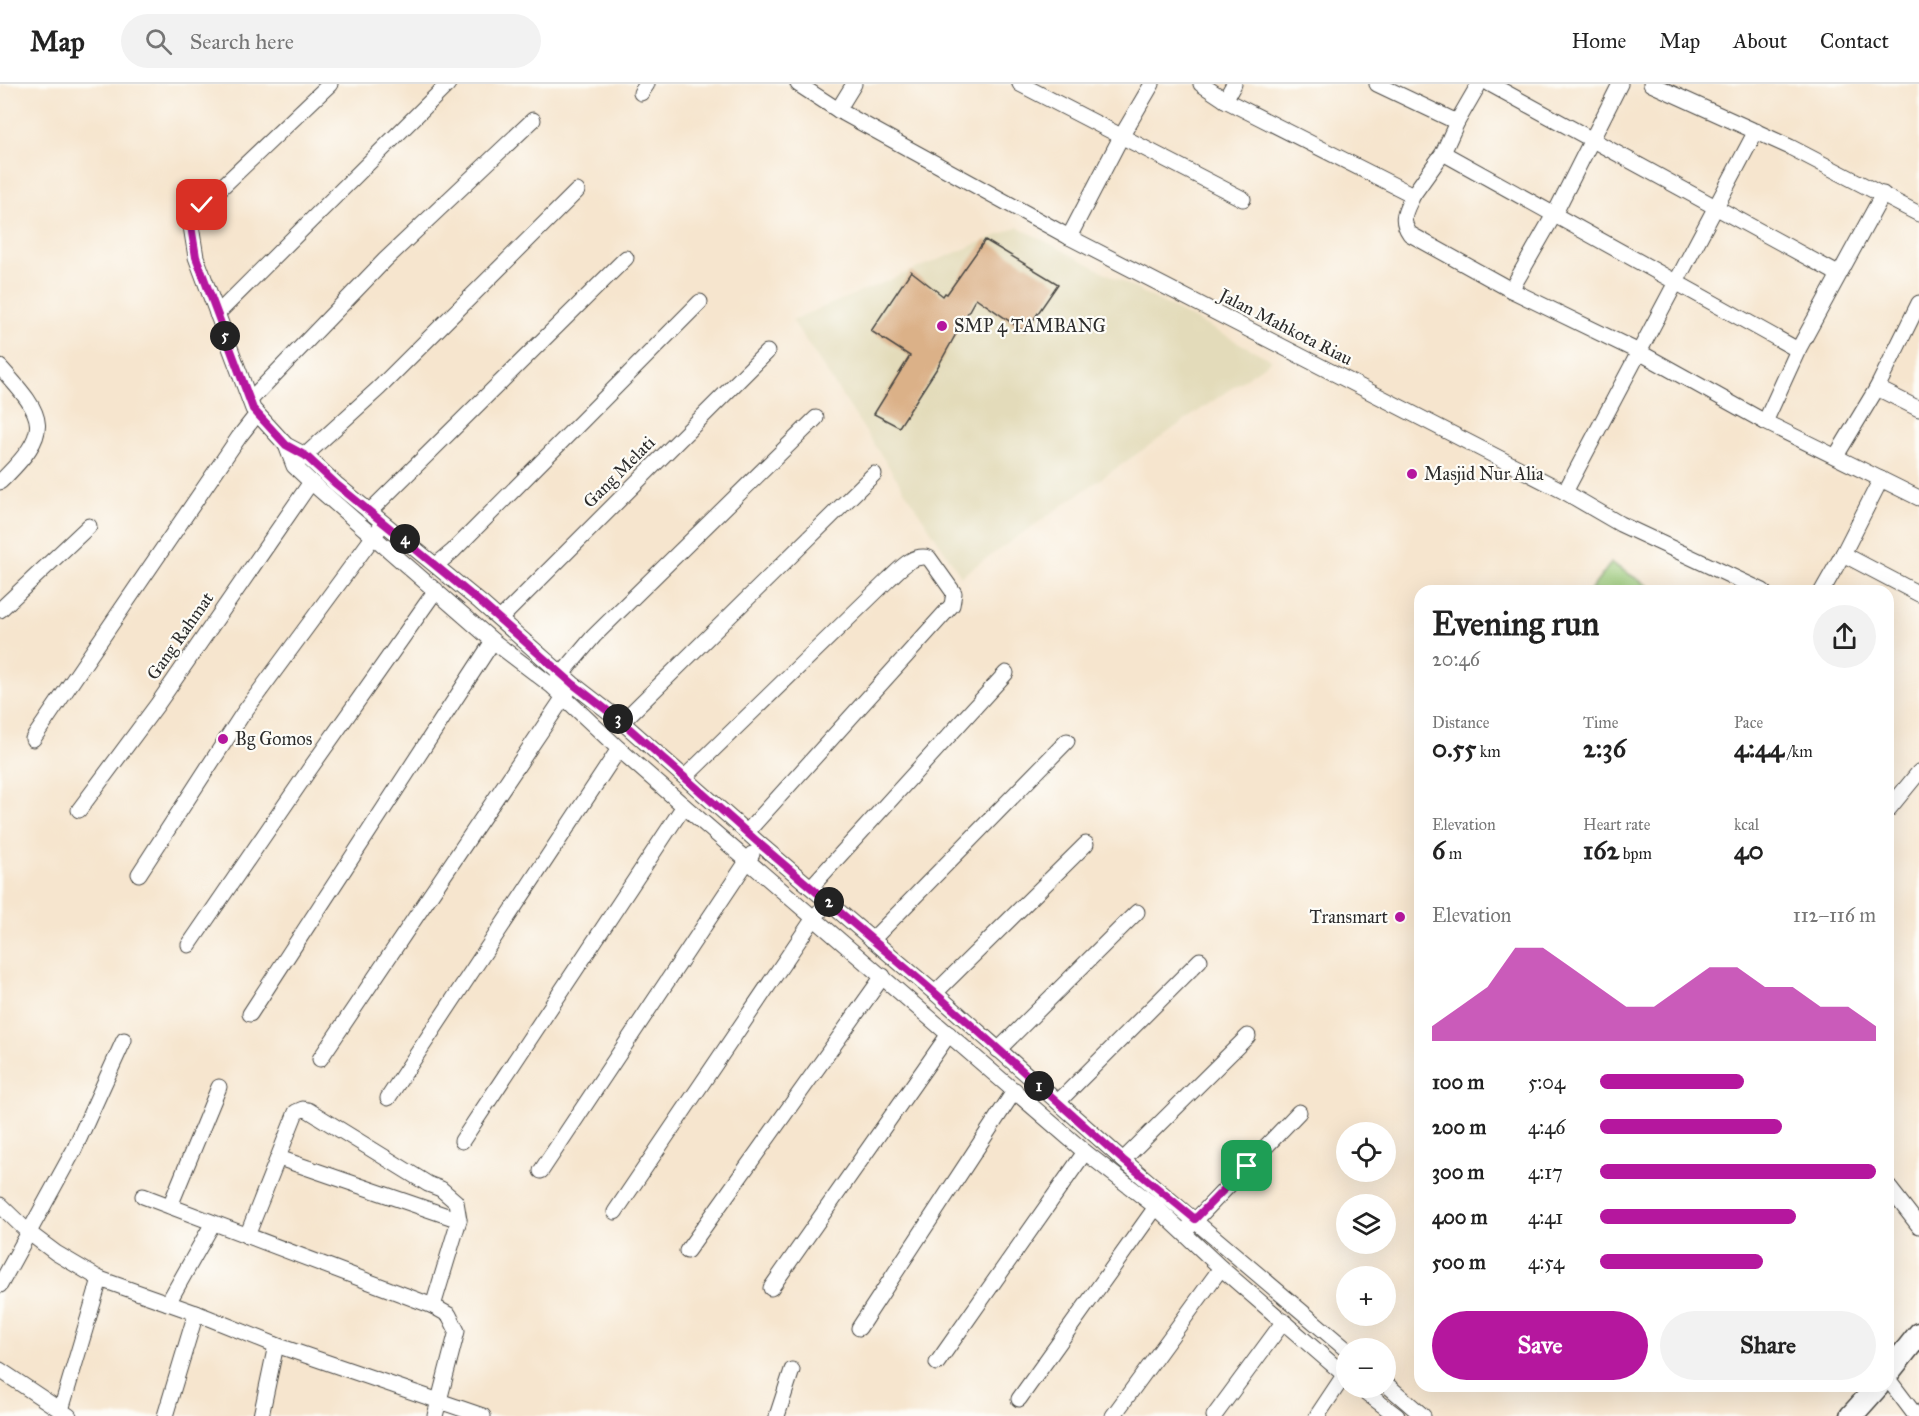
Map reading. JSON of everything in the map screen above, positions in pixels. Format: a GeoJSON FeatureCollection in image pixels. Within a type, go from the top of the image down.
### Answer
{"type":"FeatureCollection","features":[{"type":"Feature","properties":{"kind":"main road"},"geometry":{"type":"LineString","coordinates":[[1894,1365],[1919,1334]]}},
{"type":"Feature","properties":{"kind":"main road"},"geometry":{"type":"LineString","coordinates":[[1851,1416],[1873,1392]]}},
{"type":"Feature","properties":{"kind":"street"},"geometry":{"type":"LineString","coordinates":[[330,84],[202,205],[191,226],[196,257],[254,407],[286,445],[294,466],[494,640],[562,681],[622,722],[761,845],[935,993],[1128,1164],[1336,1341]]}},
{"type":"Feature","properties":{"kind":"street"},"geometry":{"type":"LineString","coordinates":[[217,314],[448,84]]}},
{"type":"Feature","properties":{"kind":"street","name":"Jalan Mahkota Riau"},"geometry":{"type":"LineString","coordinates":[[798,84],[838,110],[1069,237],[1565,492],[1620,524],[1750,585]]}},
{"type":"Feature","properties":{"kind":"street"},"geometry":{"type":"LineString","coordinates":[[838,110],[854,84]]}},
{"type":"Feature","properties":{"kind":"street"},"geometry":{"type":"LineString","coordinates":[[1020,84],[1243,199]]}},
{"type":"Feature","properties":{"kind":"street"},"geometry":{"type":"LineString","coordinates":[[1069,237],[1121,137],[1152,84]]}},
{"type":"Feature","properties":{"kind":"street"},"geometry":{"type":"LineString","coordinates":[[1201,84],[1225,100],[1413,195]]}},
{"type":"Feature","properties":{"kind":"street"},"geometry":{"type":"LineString","coordinates":[[1225,100],[1234,84]]}},
{"type":"Feature","properties":{"kind":"street"},"geometry":{"type":"LineString","coordinates":[[1377,84],[1457,122]]}},
{"type":"Feature","properties":{"kind":"street"},"geometry":{"type":"LineString","coordinates":[[1479,84],[1457,122],[1443,153],[1413,195],[1404,214],[1404,225],[1410,234],[1511,291],[1639,352],[1765,422],[1919,498]]}},
{"type":"Feature","properties":{"kind":"street"},"geometry":{"type":"LineString","coordinates":[[1490,84],[1838,274]]}},
{"type":"Feature","properties":{"kind":"street"},"geometry":{"type":"LineString","coordinates":[[1511,291],[1555,213],[1620,84]]}},
{"type":"Feature","properties":{"kind":"street"},"geometry":{"type":"LineString","coordinates":[[1651,84],[1756,131],[1919,214]]}},
{"type":"Feature","properties":{"kind":"street"},"geometry":{"type":"LineString","coordinates":[[33,739],[239,437],[254,407],[385,260],[532,120]]}},
{"type":"Feature","properties":{"kind":"street"},"geometry":{"type":"LineString","coordinates":[[1565,492],[1756,131]]}},
{"type":"Feature","properties":{"kind":"street"},"geometry":{"type":"LineString","coordinates":[[1443,153],[1555,213],[1798,350]]}},
{"type":"Feature","properties":{"kind":"street"},"geometry":{"type":"LineString","coordinates":[[294,466],[379,388],[577,191]]}},
{"type":"Feature","properties":{"kind":"street"},"geometry":{"type":"LineString","coordinates":[[1765,422],[1798,350],[1883,194]]}},
{"type":"Feature","properties":{"kind":"street"},"geometry":{"type":"LineString","coordinates":[[369,512],[626,258]]}},
{"type":"Feature","properties":{"kind":"street"},"geometry":{"type":"LineString","coordinates":[[436,565],[453,551],[700,302]]}},
{"type":"Feature","properties":{"kind":"street"},"geometry":{"type":"LineString","coordinates":[[1836,456],[1877,388],[1917,312]]}},
{"type":"Feature","properties":{"kind":"street","name":"Gang Melati"},"geometry":{"type":"LineString","coordinates":[[500,619],[767,352]]}},
{"type":"Feature","properties":{"kind":"street"},"geometry":{"type":"LineString","coordinates":[[0,367],[20,389],[36,412],[38,432],[32,446],[20,462],[0,482]]}},
{"type":"Feature","properties":{"kind":"street"},"geometry":{"type":"LineString","coordinates":[[1877,388],[1919,409]]}},
{"type":"Feature","properties":{"kind":"street"},"geometry":{"type":"LineString","coordinates":[[320,1059],[563,697],[562,681],[594,636],[816,418]]}},
{"type":"Feature","properties":{"kind":"street"},"geometry":{"type":"LineString","coordinates":[[286,445],[306,456],[369,512],[500,619],[562,681]]}},
{"type":"Feature","properties":{"kind":"street"},"geometry":{"type":"LineString","coordinates":[[622,722],[874,474]]}},
{"type":"Feature","properties":{"kind":"street"},"geometry":{"type":"LineString","coordinates":[[1825,585],[1881,479]]}},
{"type":"Feature","properties":{"kind":"street","name":"Gang Rahmat"},"geometry":{"type":"LineString","coordinates":[[79,810],[157,705],[311,482]]}},
{"type":"Feature","properties":{"kind":"street"},"geometry":{"type":"LineString","coordinates":[[140,874],[242,716],[384,522]]}},
{"type":"Feature","properties":{"kind":"street"},"geometry":{"type":"LineString","coordinates":[[0,610],[89,526]]}},
{"type":"Feature","properties":{"kind":"street"},"geometry":{"type":"LineString","coordinates":[[1843,554],[1919,594]]}},
{"type":"Feature","properties":{"kind":"street"},"geometry":{"type":"LineString","coordinates":[[685,777],[896,573],[910,561],[922,556],[929,558],[954,593],[952,605],[747,832]]}},
{"type":"Feature","properties":{"kind":"street"},"geometry":{"type":"LineString","coordinates":[[189,945],[322,750],[436,590]]}},
{"type":"Feature","properties":{"kind":"street"},"geometry":{"type":"LineString","coordinates":[[250,1014],[494,640]]}},
{"type":"Feature","properties":{"kind":"street"},"geometry":{"type":"LineString","coordinates":[[811,887],[1006,673]]}},
{"type":"Feature","properties":{"kind":"street"},"geometry":{"type":"LineString","coordinates":[[563,697],[619,749],[813,918],[1086,1152],[1156,1208],[1221,1268],[1336,1365]]}},
{"type":"Feature","properties":{"kind":"street"},"geometry":{"type":"LineString","coordinates":[[872,940],[1067,741]]}},
{"type":"Feature","properties":{"kind":"street"},"geometry":{"type":"LineString","coordinates":[[388,1098],[619,749]]}},
{"type":"Feature","properties":{"kind":"street"},"geometry":{"type":"LineString","coordinates":[[1894,803],[1919,772]]}},
{"type":"Feature","properties":{"kind":"street"},"geometry":{"type":"LineString","coordinates":[[462,1141],[684,806]]}},
{"type":"Feature","properties":{"kind":"street"},"geometry":{"type":"LineString","coordinates":[[935,993],[1086,844]]}},
{"type":"Feature","properties":{"kind":"street"},"geometry":{"type":"LineString","coordinates":[[541,1171],[747,860],[761,845]]}},
{"type":"Feature","properties":{"kind":"street"},"geometry":{"type":"LineString","coordinates":[[615,1212],[813,918],[829,902]]}},
{"type":"Feature","properties":{"kind":"street"},"geometry":{"type":"LineString","coordinates":[[998,1050],[1137,912]]}},
{"type":"Feature","properties":{"kind":"street"},"geometry":{"type":"LineString","coordinates":[[1058,1102],[1200,960]]}},
{"type":"Feature","properties":{"kind":"street"},"geometry":{"type":"LineString","coordinates":[[687,1251],[883,976]]}},
{"type":"Feature","properties":{"kind":"street"},"geometry":{"type":"LineString","coordinates":[[771,1288],[949,1034]]}},
{"type":"Feature","properties":{"kind":"street"},"geometry":{"type":"LineString","coordinates":[[1124,1181],[1128,1164],[1248,1036]]}},
{"type":"Feature","properties":{"kind":"street"},"geometry":{"type":"LineString","coordinates":[[0,1285],[74,1150],[124,1040]]}},
{"type":"Feature","properties":{"kind":"street"},"geometry":{"type":"LineString","coordinates":[[170,1206],[219,1087]]}},
{"type":"Feature","properties":{"kind":"street"},"geometry":{"type":"LineString","coordinates":[[859,1328],[1015,1090]]}},
{"type":"Feature","properties":{"kind":"street"},"geometry":{"type":"LineString","coordinates":[[247,1236],[296,1112],[303,1109],[308,1110],[453,1197],[459,1220],[433,1306]]}},
{"type":"Feature","properties":{"kind":"street"},"geometry":{"type":"LineString","coordinates":[[1184,1233],[1299,1112]]}},
{"type":"Feature","properties":{"kind":"street"},"geometry":{"type":"LineString","coordinates":[[937,1363],[1086,1152]]}},
{"type":"Feature","properties":{"kind":"street"},"geometry":{"type":"LineString","coordinates":[[279,1158],[459,1220]]}},
{"type":"Feature","properties":{"kind":"street"},"geometry":{"type":"LineString","coordinates":[[1894,1194],[1919,1226]]}},
{"type":"Feature","properties":{"kind":"street"},"geometry":{"type":"LineString","coordinates":[[143,1196],[433,1306],[449,1315],[457,1331],[435,1416]]}},
{"type":"Feature","properties":{"kind":"street"},"geometry":{"type":"LineString","coordinates":[[0,1205],[28,1232],[56,1253],[100,1279],[196,1313],[276,1345],[483,1416]]}},
{"type":"Feature","properties":{"kind":"street"},"geometry":{"type":"LineString","coordinates":[[1019,1399],[1156,1208]]}},
{"type":"Feature","properties":{"kind":"street"},"geometry":{"type":"LineString","coordinates":[[168,1303],[213,1223]]}},
{"type":"Feature","properties":{"kind":"street"},"geometry":{"type":"LineString","coordinates":[[1113,1416],[1221,1268]]}},
{"type":"Feature","properties":{"kind":"street"},"geometry":{"type":"LineString","coordinates":[[0,1370],[65,1413],[100,1279]]}},
{"type":"Feature","properties":{"kind":"street"},"geometry":{"type":"LineString","coordinates":[[165,1416],[196,1313]]}},
{"type":"Feature","properties":{"kind":"street"},"geometry":{"type":"LineString","coordinates":[[1214,1416],[1284,1321]]}},
{"type":"Feature","properties":{"kind":"street"},"geometry":{"type":"LineString","coordinates":[[261,1416],[276,1345]]}},
{"type":"Feature","properties":{"kind":"street"},"geometry":{"type":"LineString","coordinates":[[777,1416],[792,1370]]}},
{"type":"Feature","properties":{"kind":"street"},"geometry":{"type":"LineString","coordinates":[[1317,1416],[1336,1388]]}},
{"type":"Feature","properties":{"kind":"street"},"geometry":{"type":"LineString","coordinates":[[1894,1388],[1916,1416]]}},
{"type":"Feature","properties":{"kind":"street"},"geometry":{"type":"LineString","coordinates":[[1396,1393],[1423,1416]]}},
{"type":"Feature","properties":{"kind":"street"},"geometry":{"type":"LineString","coordinates":[[1373,1398],[1397,1416]]}},
{"type":"Feature","properties":{"kind":"shaded area"},"geometry":{"type":"Polygon","coordinates":[[[1018,227],[1272,360],[961,576],[792,320],[1018,227]]]}},
{"type":"Feature","properties":{"kind":"green space"},"geometry":{"type":"Polygon","coordinates":[[[1611,563],[1647,585],[1594,585],[1611,563]]]}},
{"type":"Feature","properties":{"kind":"building"},"geometry":{"type":"Polygon","coordinates":[[[985,240],[1058,284],[1025,332],[976,298],[937,368],[899,427],[874,414],[910,356],[871,331],[911,271],[943,296],[947,294],[985,240]]]}},
{"type":"Feature","properties":{"kind":"place","name":"SMP 4 TAMBANG"},"geometry":{"type":"Point","coordinates":[942,326]}},
{"type":"Feature","properties":{"kind":"place","name":"Masjid Nur Alia"},"geometry":{"type":"Point","coordinates":[1412,474]}},
{"type":"Feature","properties":{"kind":"place","name":"Bg Gomos"},"geometry":{"type":"Point","coordinates":[223,739]}},
{"type":"Feature","properties":{"kind":"place","name":"Transmart"},"geometry":{"type":"Point","coordinates":[1400,917]}},
{"type":"Feature","properties":{"kind":"route"},"geometry":{"type":"LineString","coordinates":[[202,205],[191,226],[196,257],[253,409],[286,445],[306,456],[369,512],[480,602],[573,684],[622,722],[761,845],[935,993],[1123,1160],[1195,1219],[1247,1166]]}}]}
